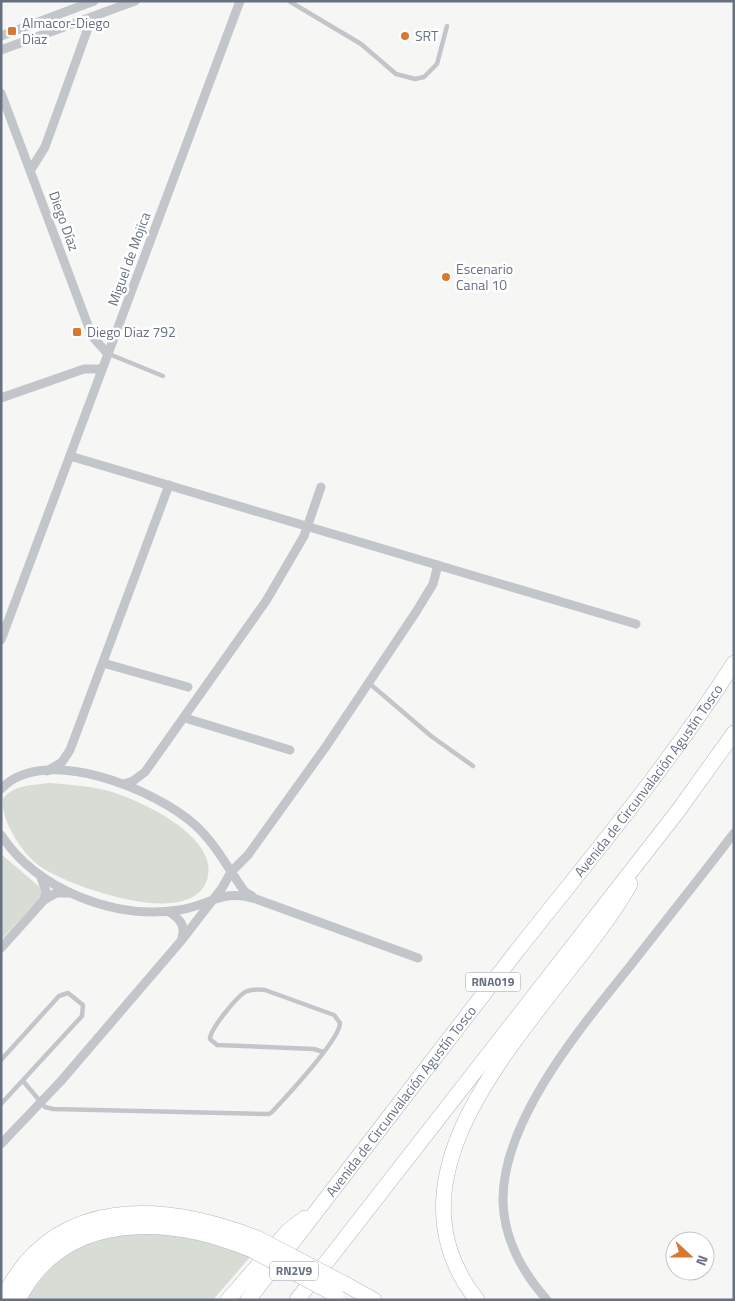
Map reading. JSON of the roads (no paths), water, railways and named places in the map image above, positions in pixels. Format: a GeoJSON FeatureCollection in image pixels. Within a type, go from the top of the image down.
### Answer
{"type":"FeatureCollection","features":[{"type":"Feature","properties":{"kind":"highway","name":"Avenida de Circunvalación Agustín Tosco"},"geometry":{"type":"LineString","coordinates":[[248,1300],[435,1056],[642,792],[734,663]]}},
{"type":"Feature","properties":{"kind":"highway","name":"RNA019"},"geometry":{"type":"LineString","coordinates":[[297,1300],[653,843],[734,733]]}},
{"type":"Feature","properties":{"kind":"highway"},"geometry":{"type":"LineString","coordinates":[[478,1300],[468,1288],[454,1258],[444,1212],[446,1181],[462,1130],[491,1075],[522,1031],[615,910],[653,843]]}},
{"type":"Feature","properties":{"kind":"highway"},"geometry":{"type":"LineString","coordinates":[[228,1300],[288,1231],[319,1209]]}},
{"type":"Feature","properties":{"kind":"highway"},"geometry":{"type":"LineString","coordinates":[[2,1300],[20,1270],[44,1245],[68,1230],[96,1219],[128,1213],[173,1215],[216,1224],[255,1244]]}},
{"type":"Feature","properties":{"kind":"highway"},"geometry":{"type":"LineString","coordinates":[[18,1300],[30,1280],[58,1252],[84,1238],[109,1230],[136,1226],[180,1228],[255,1244]]}},
{"type":"Feature","properties":{"kind":"highway","name":"RN2V9"},"geometry":{"type":"LineString","coordinates":[[255,1244],[341,1293],[374,1300]]}},
{"type":"Feature","properties":{"kind":"street"},"geometry":{"type":"LineString","coordinates":[[1,36],[94,1]]}},
{"type":"Feature","properties":{"kind":"street"},"geometry":{"type":"LineString","coordinates":[[1,50],[135,1]]}},
{"type":"Feature","properties":{"kind":"street","name":"Miguel de Mojica"},"geometry":{"type":"LineString","coordinates":[[1,640],[240,1]]}},
{"type":"Feature","properties":{"kind":"street"},"geometry":{"type":"LineString","coordinates":[[30,171],[45,147],[92,17]]}},
{"type":"Feature","properties":{"kind":"street","name":"Diego Díaz"},"geometry":{"type":"LineString","coordinates":[[1,93],[92,336],[108,354]]}},
{"type":"Feature","properties":{"kind":"street"},"geometry":{"type":"LineString","coordinates":[[1,398],[84,369],[102,369]]}},
{"type":"Feature","properties":{"kind":"street"},"geometry":{"type":"LineString","coordinates":[[70,456],[636,624]]}},
{"type":"Feature","properties":{"kind":"street"},"geometry":{"type":"LineString","coordinates":[[47,771],[62,762],[70,750],[168,484]]}},
{"type":"Feature","properties":{"kind":"street"},"geometry":{"type":"LineString","coordinates":[[124,784],[133,781],[145,772],[266,601],[300,545],[321,487]]}},
{"type":"Feature","properties":{"kind":"street"},"geometry":{"type":"LineString","coordinates":[[1,1144],[42,1101],[181,941],[210,900],[222,888],[231,872],[248,855],[369,683],[429,592],[438,565]]}},
{"type":"Feature","properties":{"kind":"street"},"geometry":{"type":"LineString","coordinates":[[103,663],[188,687]]}},
{"type":"Feature","properties":{"kind":"street"},"geometry":{"type":"LineString","coordinates":[[185,718],[290,750]]}},
{"type":"Feature","properties":{"kind":"street"},"geometry":{"type":"LineString","coordinates":[[70,750],[72,764],[87,774]]}},
{"type":"Feature","properties":{"kind":"street"},"geometry":{"type":"LineString","coordinates":[[3,785],[21,776],[47,771],[87,774],[124,784],[153,796]]}},
{"type":"Feature","properties":{"kind":"street"},"geometry":{"type":"LineString","coordinates":[[145,772],[146,789],[153,796],[194,824],[219,853],[245,892],[256,899]]}},
{"type":"Feature","properties":{"kind":"street"},"geometry":{"type":"LineString","coordinates":[[547,1300],[535,1286],[517,1256],[507,1228],[503,1201],[507,1168],[514,1141],[533,1103],[576,1034],[734,833]]}},
{"type":"Feature","properties":{"kind":"street"},"geometry":{"type":"LineString","coordinates":[[1,835],[22,860],[40,875],[72,893],[98,903],[120,908],[169,912],[237,894],[256,899],[418,958]]}},
{"type":"Feature","properties":{"kind":"street"},"geometry":{"type":"LineString","coordinates":[[219,853],[234,859],[248,855]]}},
{"type":"Feature","properties":{"kind":"street"},"geometry":{"type":"LineString","coordinates":[[40,875],[46,890],[44,900]]}},
{"type":"Feature","properties":{"kind":"street"},"geometry":{"type":"LineString","coordinates":[[1,948],[44,900],[56,893],[72,893]]}},
{"type":"Feature","properties":{"kind":"street"},"geometry":{"type":"LineString","coordinates":[[169,912],[181,921],[184,928],[181,941]]}},
{"type":"Feature","properties":{"kind":"lane"},"geometry":{"type":"LineString","coordinates":[[289,1],[354,40],[396,74],[415,79],[424,77],[437,64],[447,26]]}},
{"type":"Feature","properties":{"kind":"lane"},"geometry":{"type":"LineString","coordinates":[[108,354],[163,376]]}},
{"type":"Feature","properties":{"kind":"lane"},"geometry":{"type":"LineString","coordinates":[[369,683],[431,736],[473,766]]}},
{"type":"Feature","properties":{"kind":"lane"},"geometry":{"type":"LineString","coordinates":[[22,1081],[42,1101],[45,1107],[53,1109],[269,1114],[323,1052],[339,1032],[338,1018],[265,990],[251,990],[244,993],[210,1034],[210,1039],[218,1045],[314,1049],[323,1052]]}},
{"type":"Feature","properties":{"kind":"lane"},"geometry":{"type":"LineString","coordinates":[[1,1060],[59,996],[65,993],[71,994],[83,1005],[82,1016],[1,1104]]}},
{"type":"Feature","properties":{"kind":"place","name":"Almacor-Diego Diaz"},"geometry":{"type":"Point","coordinates":[12,31]}},
{"type":"Feature","properties":{"kind":"place","name":"SRT"},"geometry":{"type":"Point","coordinates":[405,36]}},
{"type":"Feature","properties":{"kind":"place","name":"Escenario Canal 10"},"geometry":{"type":"Point","coordinates":[446,277]}},
{"type":"Feature","properties":{"kind":"place","name":"Diego Diaz 792"},"geometry":{"type":"Point","coordinates":[77,332]}}]}
